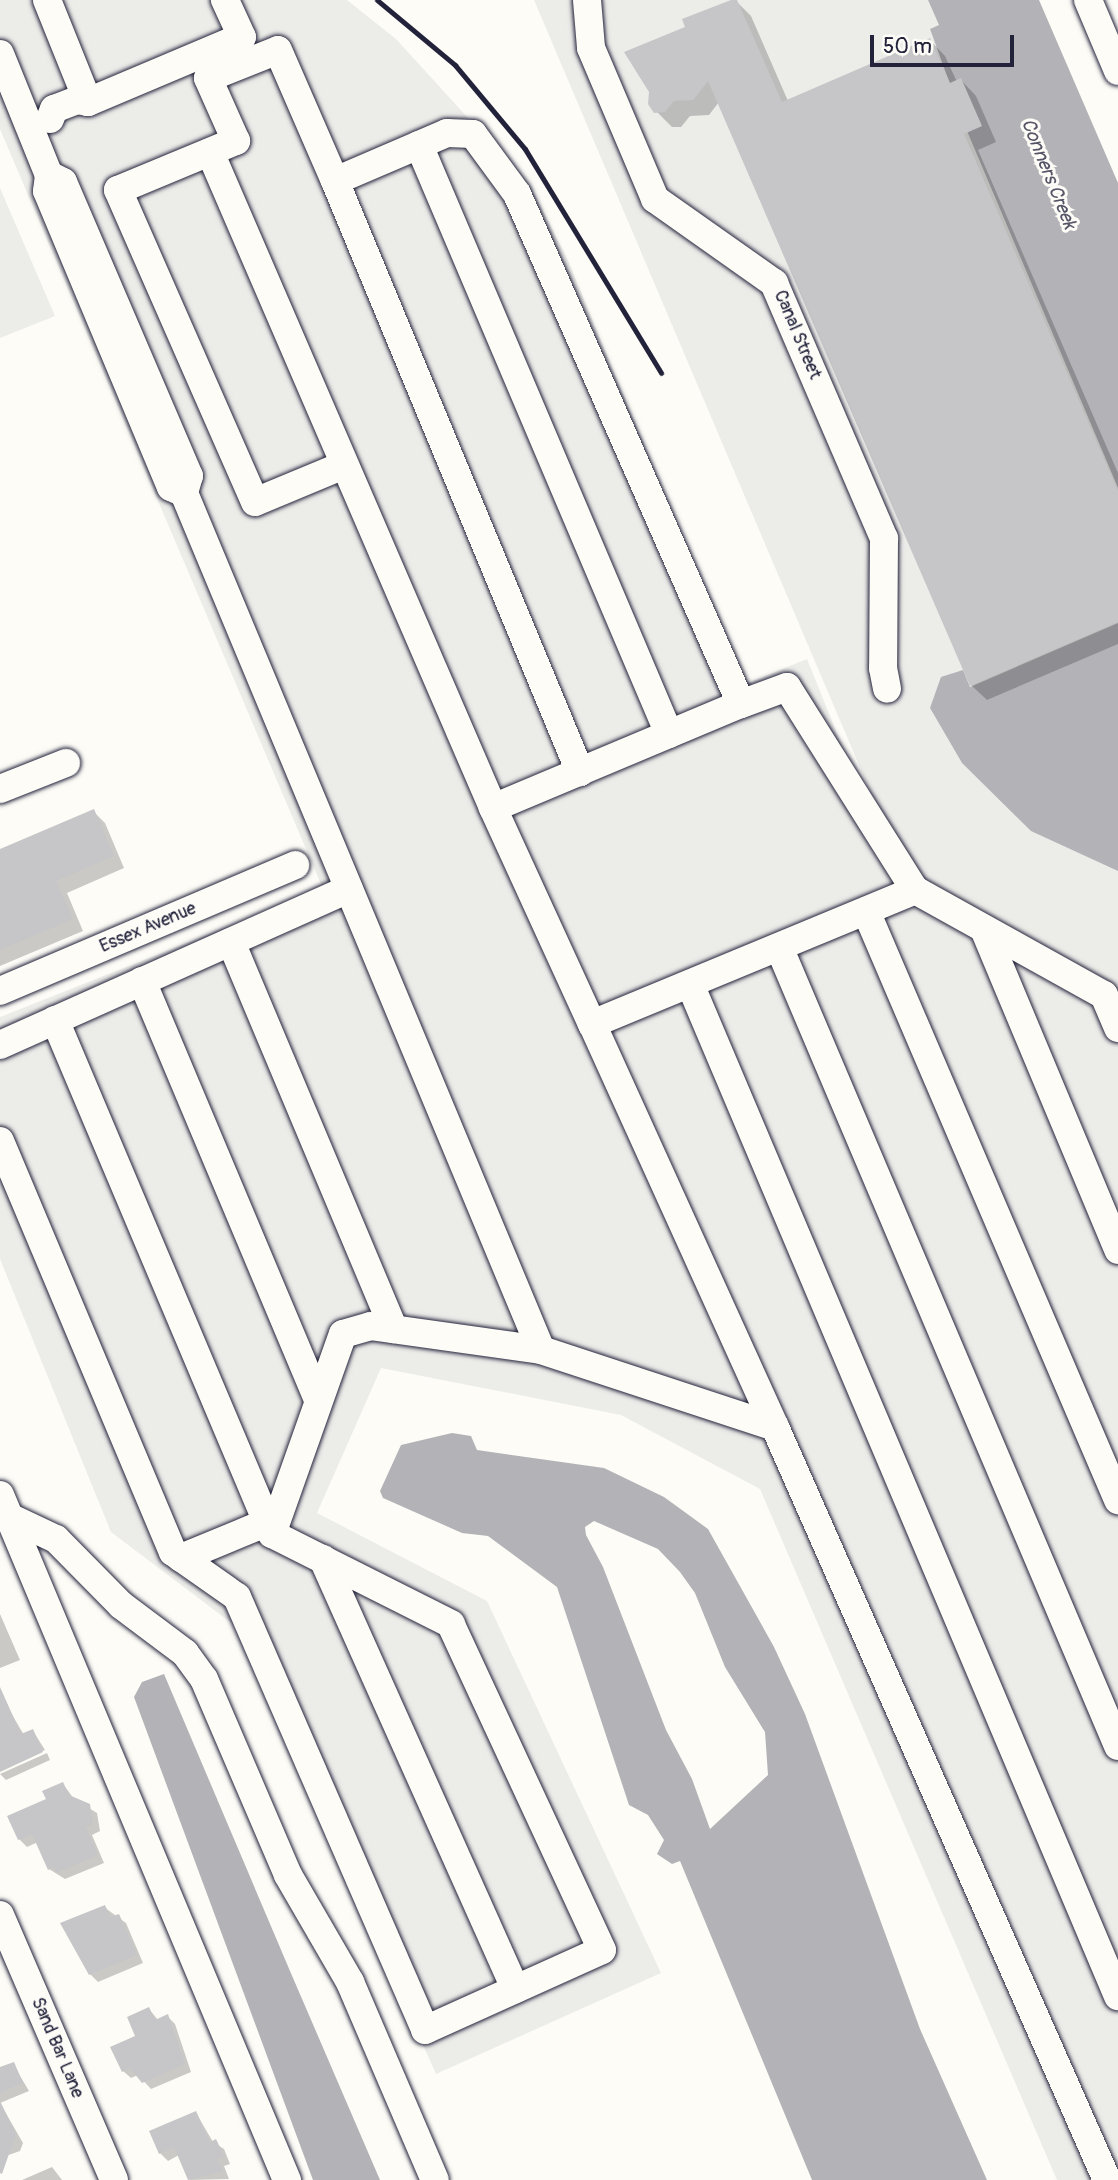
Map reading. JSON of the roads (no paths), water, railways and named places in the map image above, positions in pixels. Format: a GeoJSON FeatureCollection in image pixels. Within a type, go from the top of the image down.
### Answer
{"type":"FeatureCollection","features":[{"type":"Feature","properties":{"kind":"street"},"geometry":{"type":"LineString","coordinates":[[47,0],[88,102]]}},
{"type":"Feature","properties":{"kind":"street"},"geometry":{"type":"LineString","coordinates":[[40,123],[54,108],[77,100],[88,102],[242,37],[225,0]]}},
{"type":"Feature","properties":{"kind":"street","name":"Canal Street"},"geometry":{"type":"LineString","coordinates":[[587,0],[591,48],[654,199],[775,283],[884,538],[883,668],[887,690]]}},
{"type":"Feature","properties":{"kind":"street"},"geometry":{"type":"LineString","coordinates":[[1088,0],[1118,71]]}},
{"type":"Feature","properties":{"kind":"street"},"geometry":{"type":"LineString","coordinates":[[344,465],[255,502],[118,190],[236,141],[208,78],[278,50],[580,772]]}},
{"type":"Feature","properties":{"kind":"street"},"geometry":{"type":"LineString","coordinates":[[0,54],[40,123],[49,175],[47,191],[171,487],[184,493],[541,1350]]}},
{"type":"Feature","properties":{"kind":"street"},"geometry":{"type":"LineString","coordinates":[[335,181],[447,133],[473,134],[517,194],[741,704]]}},
{"type":"Feature","properties":{"kind":"street"},"geometry":{"type":"LineString","coordinates":[[419,145],[669,734]]}},
{"type":"Feature","properties":{"kind":"street"},"geometry":{"type":"LineString","coordinates":[[210,152],[493,808],[775,1427],[1107,2180]]}},
{"type":"Feature","properties":{"kind":"street"},"geometry":{"type":"LineString","coordinates":[[493,808],[787,687],[915,890],[1104,995],[1118,1028]]}},
{"type":"Feature","properties":{"kind":"street"},"geometry":{"type":"LineString","coordinates":[[0,789],[66,762]]}},
{"type":"Feature","properties":{"kind":"street","name":"Essex Avenue"},"geometry":{"type":"LineString","coordinates":[[0,990],[295,865]]}},
{"type":"Feature","properties":{"kind":"street"},"geometry":{"type":"LineString","coordinates":[[0,1045],[349,889]]}},
{"type":"Feature","properties":{"kind":"street"},"geometry":{"type":"LineString","coordinates":[[592,1024],[915,890]]}},
{"type":"Feature","properties":{"kind":"street"},"geometry":{"type":"LineString","coordinates":[[866,911],[1118,1500]]}},
{"type":"Feature","properties":{"kind":"street"},"geometry":{"type":"LineString","coordinates":[[984,929],[1118,1250]]}},
{"type":"Feature","properties":{"kind":"street"},"geometry":{"type":"LineString","coordinates":[[231,942],[394,1329]]}},
{"type":"Feature","properties":{"kind":"street"},"geometry":{"type":"LineString","coordinates":[[779,947],[1118,1746]]}},
{"type":"Feature","properties":{"kind":"street"},"geometry":{"type":"LineString","coordinates":[[142,981],[318,1400]]}},
{"type":"Feature","properties":{"kind":"street"},"geometry":{"type":"LineString","coordinates":[[690,984],[1118,1996]]}},
{"type":"Feature","properties":{"kind":"street"},"geometry":{"type":"LineString","coordinates":[[0,1141],[173,1552],[237,1597],[425,2030],[602,1951],[451,1623],[323,1559],[270,1528],[55,1020]]}},
{"type":"Feature","properties":{"kind":"street"},"geometry":{"type":"LineString","coordinates":[[270,1528],[343,1334],[371,1326],[541,1350],[775,1427]]}},
{"type":"Feature","properties":{"kind":"street"},"geometry":{"type":"LineString","coordinates":[[5,1506],[286,2180]]}},
{"type":"Feature","properties":{"kind":"street"},"geometry":{"type":"LineString","coordinates":[[5,1506],[56,1539],[121,1605],[185,1653],[204,1679],[288,1875],[350,1982],[435,2180]]}},
{"type":"Feature","properties":{"kind":"street"},"geometry":{"type":"LineString","coordinates":[[181,1558],[270,1528]]}},
{"type":"Feature","properties":{"kind":"street"},"geometry":{"type":"LineString","coordinates":[[323,1559],[515,1990]]}},
{"type":"Feature","properties":{"kind":"street","name":"Sand Bar Lane"},"geometry":{"type":"LineString","coordinates":[[0,1915],[114,2180]]}},
{"type":"Feature","properties":{"kind":"water","name":"Conners Creek"},"geometry":{"type":"Polygon","coordinates":[[[928,0],[1039,0],[1118,183],[1118,488],[967,131],[930,29],[939,25],[928,0]]]}},
{"type":"Feature","properties":{"kind":"water"},"geometry":{"type":"Polygon","coordinates":[[[1118,623],[1118,871],[1031,831],[962,763],[930,708],[941,677],[963,670],[970,687],[1118,623]]]}},
{"type":"Feature","properties":{"kind":"water"},"geometry":{"type":"Polygon","coordinates":[[[452,1433],[471,1436],[477,1450],[604,1468],[664,1497],[708,1529],[774,1647],[805,1714],[920,2029],[987,2180],[812,2180],[680,1861],[672,1864],[657,1854],[664,1840],[648,1815],[629,1805],[557,1587],[488,1536],[462,1533],[383,1498],[380,1491],[401,1445],[452,1433]],[[594,1521],[585,1527],[666,1730],[692,1779],[710,1829],[768,1775],[765,1732],[725,1667],[695,1593],[658,1549],[594,1521]]]}},
{"type":"Feature","properties":{"kind":"water"},"geometry":{"type":"Polygon","coordinates":[[[164,1674],[380,2180],[313,2180],[134,1697],[142,1682],[164,1674]]]}},
{"type":"Feature","properties":{"kind":"railway"},"geometry":{"type":"LineString","coordinates":[[377,0],[455,65],[525,149],[661,373]]}}]}
